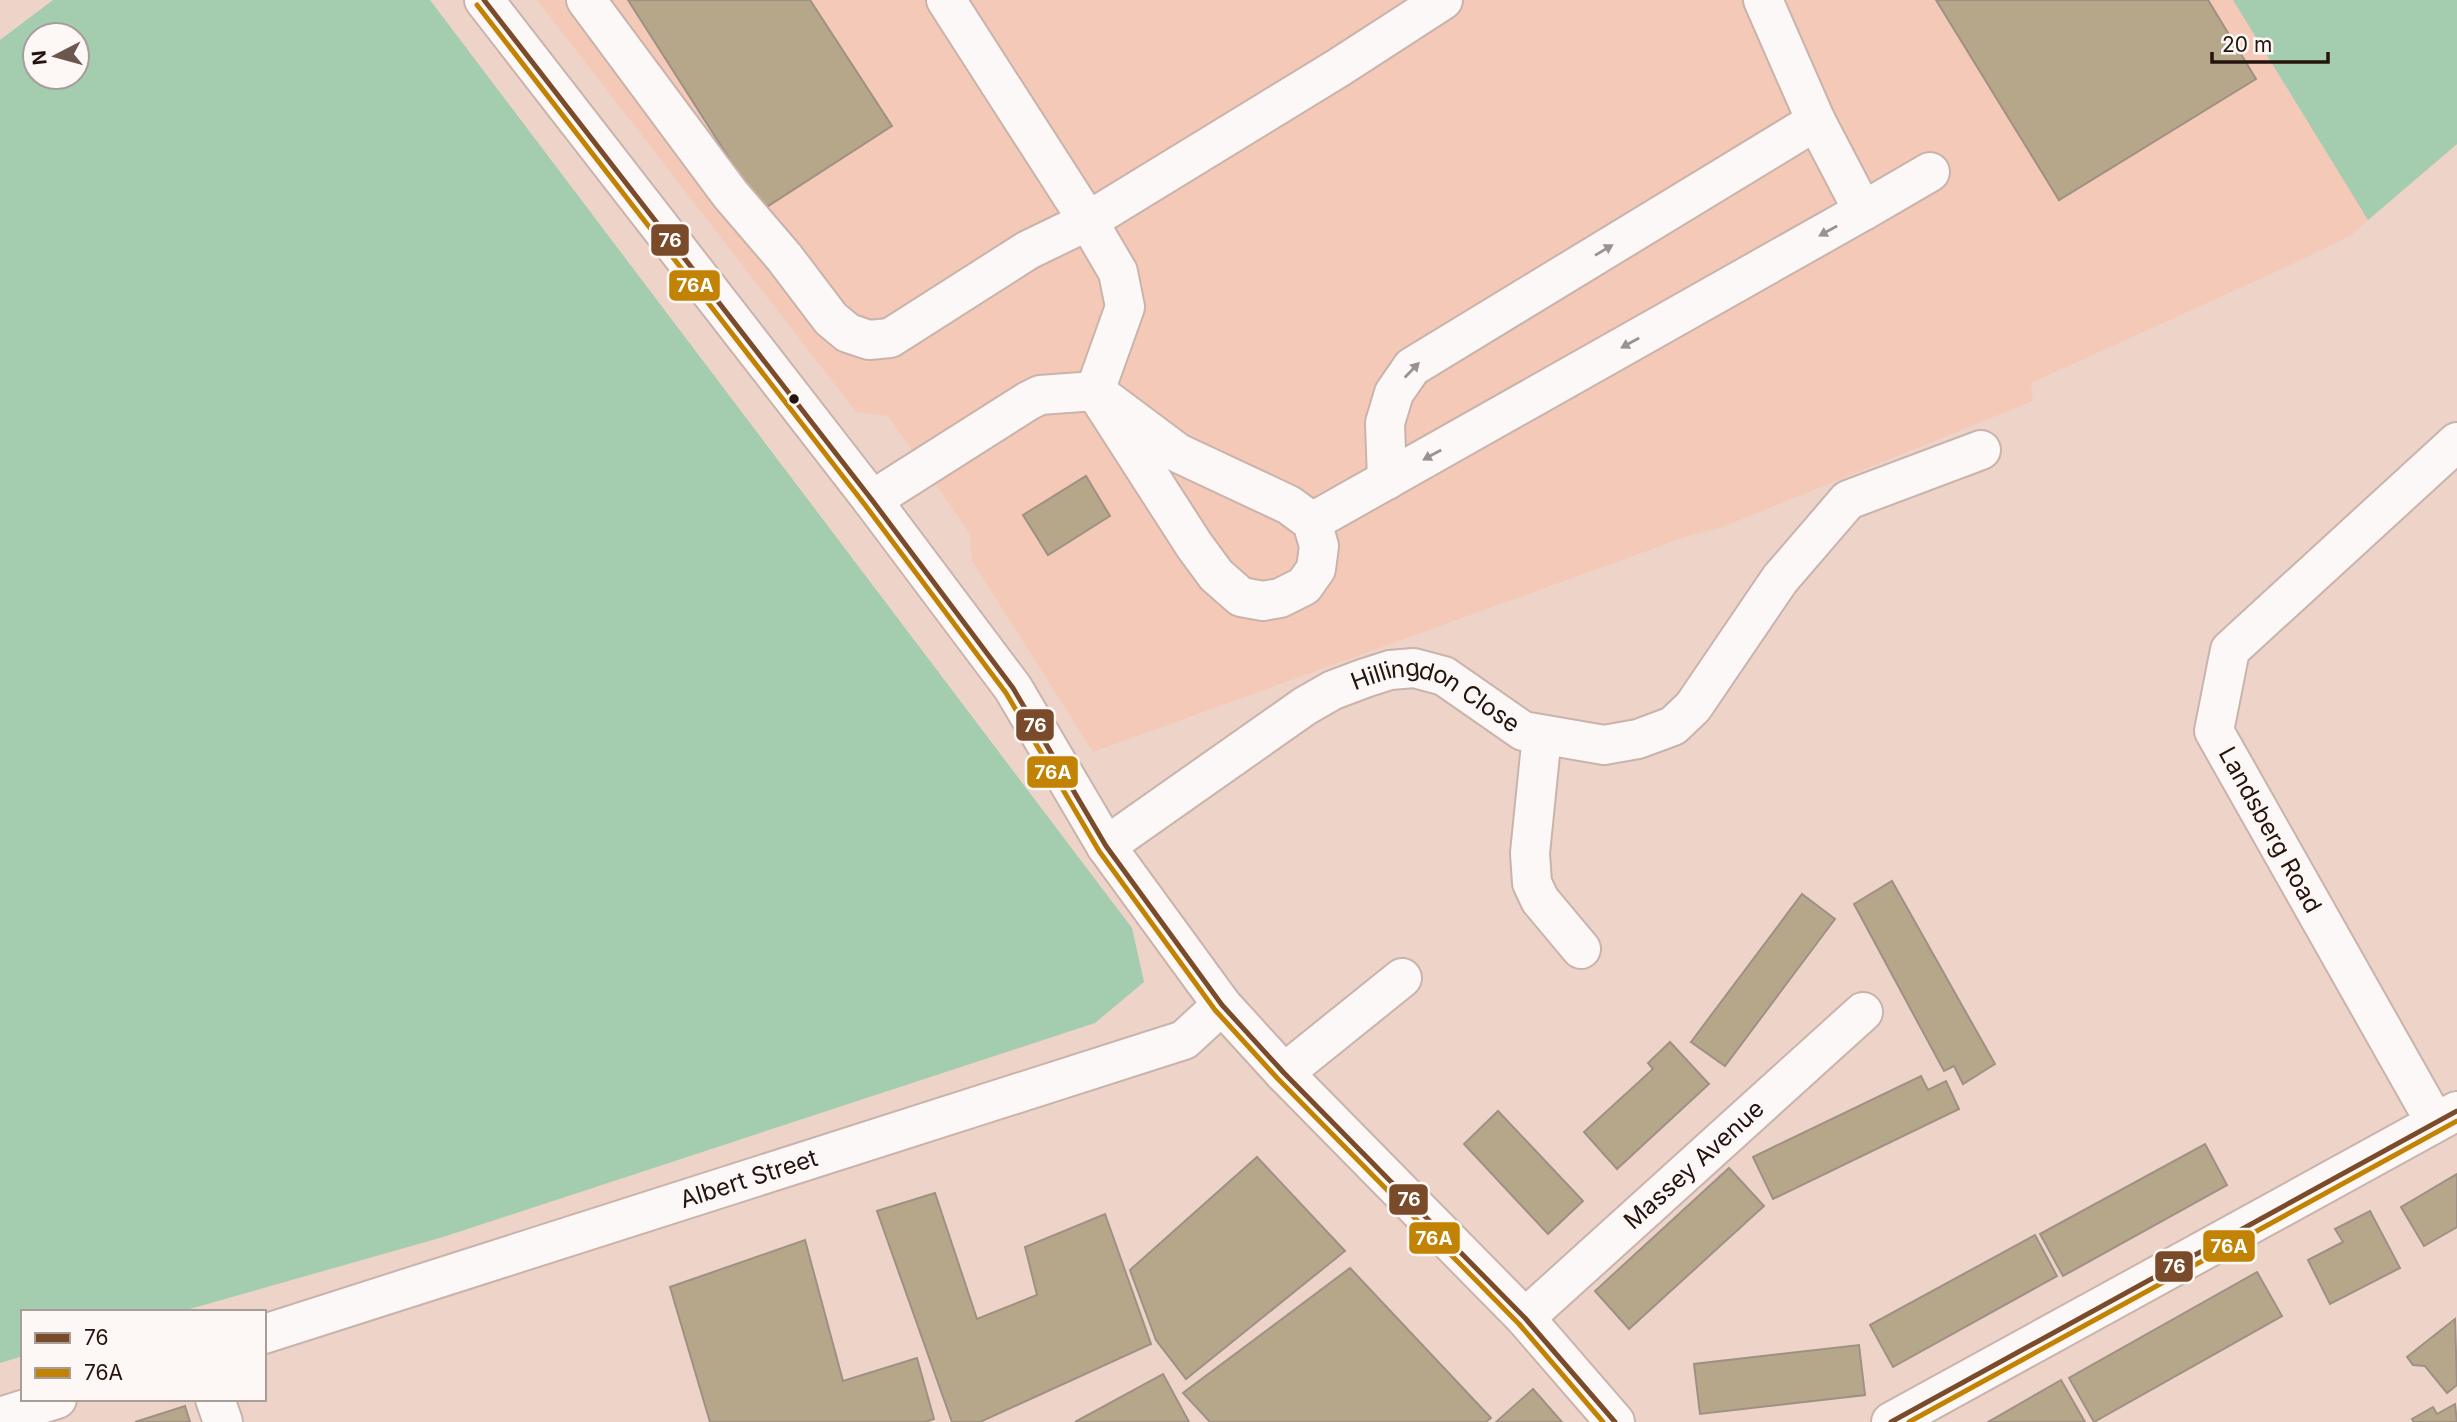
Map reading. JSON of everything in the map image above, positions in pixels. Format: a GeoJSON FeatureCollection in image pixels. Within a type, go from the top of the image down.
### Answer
{"type":"FeatureCollection","features":[{"type":"Feature","properties":{"kind":"street"},"geometry":{"type":"LineString","coordinates":[[484,0],[872,499],[1013,688],[1106,846],[1222,1004],[1284,1073],[1525,1318],[1615,1422]]}},
{"type":"Feature","properties":{"kind":"street"},"geometry":{"type":"LineString","coordinates":[[586,0],[730,194],[784,257],[831,319],[848,333],[869,340],[890,338],[1028,250],[1088,221],[1338,68],[1443,0]]}},
{"type":"Feature","properties":{"kind":"street"},"geometry":{"type":"LineString","coordinates":[[946,0],[1118,272],[1125,307],[1095,391]]}},
{"type":"Feature","properties":{"kind":"street"},"geometry":{"type":"LineString","coordinates":[[1763,0],[1816,121],[1863,211]]}},
{"type":"Feature","properties":{"kind":"street"},"geometry":{"type":"LineString","coordinates":[[1387,480],[1385,423],[1394,393],[1412,367],[1816,121]]}},
{"type":"Feature","properties":{"kind":"street"},"geometry":{"type":"LineString","coordinates":[[1312,522],[1930,172]]}},
{"type":"Feature","properties":{"kind":"street"},"geometry":{"type":"LineString","coordinates":[[872,499],[1040,395],[1095,391],[1178,453],[1289,505],[1312,522],[1319,546],[1316,569],[1304,586],[1280,598],[1263,601],[1241,597],[1216,575],[1095,391]]}},
{"type":"Feature","properties":{"kind":"street","name":"Hillingdon Close"},"geometry":{"type":"LineString","coordinates":[[1106,846],[1306,706],[1333,690],[1391,670],[1414,668],[1444,676],[1523,731],[1542,735],[1604,745],[1638,739],[1673,726],[1693,707],[1780,579],[1849,500],[1981,450]]}},
{"type":"Feature","properties":{"kind":"street","name":"Landsberg Road"},"geometry":{"type":"LineString","coordinates":[[2446,1117],[2214,731],[2230,650],[2452,458]]}},
{"type":"Feature","properties":{"kind":"street"},"geometry":{"type":"LineString","coordinates":[[1542,735],[1530,853],[1532,883],[1540,900],[1581,949]]}},
{"type":"Feature","properties":{"kind":"street"},"geometry":{"type":"LineString","coordinates":[[1284,1073],[1402,978]]}},
{"type":"Feature","properties":{"kind":"street","name":"Albert Street"},"geometry":{"type":"LineString","coordinates":[[266,1333],[1184,1040],[1222,1004]]}},
{"type":"Feature","properties":{"kind":"street","name":"Massey Avenue"},"geometry":{"type":"LineString","coordinates":[[1525,1318],[1863,1012]]}},
{"type":"Feature","properties":{"kind":"street"},"geometry":{"type":"LineString","coordinates":[[1891,1422],[2446,1117]]}},
{"type":"Feature","properties":{"kind":"street"},"geometry":{"type":"LineString","coordinates":[[0,1417],[51,1401]]}},
{"type":"Feature","properties":{"kind":"street"},"geometry":{"type":"LineString","coordinates":[[216,1401],[223,1422]]}},
{"type":"Feature","properties":{"kind":"shaded area"},"geometry":{"type":"Polygon","coordinates":[[[537,0],[2457,0],[2457,144],[2350,236],[2031,383],[2033,401],[1720,528],[1691,535],[1093,752],[972,561],[970,534],[888,416],[856,412],[537,0]]]}},
{"type":"Feature","properties":{"kind":"green space"},"geometry":{"type":"Polygon","coordinates":[[[53,0],[430,0],[1132,928],[1144,982],[1095,1023],[443,1237],[186,1310],[21,1310],[21,1357],[0,1363],[0,40],[21,24],[21,91],[91,91],[91,21],[25,21],[53,0]]]}},
{"type":"Feature","properties":{"kind":"green space"},"geometry":{"type":"Polygon","coordinates":[[[2233,0],[2457,0],[2457,144],[2368,220],[2233,0]]]}},
{"type":"Feature","properties":{"kind":"building"},"geometry":{"type":"Polygon","coordinates":[[[628,0],[810,0],[892,126],[762,210],[628,0]]]}},
{"type":"Feature","properties":{"kind":"building"},"geometry":{"type":"Polygon","coordinates":[[[1936,0],[2208,0],[2256,79],[2059,200],[1936,0]]]}},
{"type":"Feature","properties":{"kind":"building"},"geometry":{"type":"Polygon","coordinates":[[[1086,476],[1110,516],[1048,555],[1023,515],[1086,476]]]}},
{"type":"Feature","properties":{"kind":"building"},"geometry":{"type":"Polygon","coordinates":[[[1892,881],[1995,1064],[1963,1084],[1954,1066],[1944,1071],[1854,904],[1892,881]]]}},
{"type":"Feature","properties":{"kind":"building"},"geometry":{"type":"Polygon","coordinates":[[[1802,894],[1835,919],[1725,1066],[1691,1042],[1802,894]]]}},
{"type":"Feature","properties":{"kind":"building"},"geometry":{"type":"Polygon","coordinates":[[[1670,1042],[1709,1084],[1617,1169],[1584,1132],[1653,1069],[1648,1063],[1670,1042]]]}},
{"type":"Feature","properties":{"kind":"building"},"geometry":{"type":"Polygon","coordinates":[[[1921,1076],[1928,1090],[1946,1081],[1959,1109],[1773,1199],[1753,1157],[1921,1076]]]}},
{"type":"Feature","properties":{"kind":"building"},"geometry":{"type":"Polygon","coordinates":[[[1498,1111],[1583,1201],[1548,1234],[1464,1144],[1498,1111]]]}},
{"type":"Feature","properties":{"kind":"building"},"geometry":{"type":"Polygon","coordinates":[[[2205,1144],[2227,1185],[2063,1276],[2040,1234],[2205,1144]]]}},
{"type":"Feature","properties":{"kind":"building"},"geometry":{"type":"Polygon","coordinates":[[[1257,1157],[1345,1251],[1186,1379],[1156,1340],[1130,1270],[1257,1157]]]}},
{"type":"Feature","properties":{"kind":"building"},"geometry":{"type":"Polygon","coordinates":[[[1729,1168],[1764,1206],[1629,1329],[1595,1291],[1729,1168]]]}},
{"type":"Feature","properties":{"kind":"building"},"geometry":{"type":"Polygon","coordinates":[[[2457,1174],[2457,1227],[2424,1246],[2401,1207],[2457,1174]]]}},
{"type":"Feature","properties":{"kind":"building"},"geometry":{"type":"Polygon","coordinates":[[[935,1193],[977,1319],[1037,1295],[1025,1247],[1105,1214],[1151,1344],[980,1422],[952,1422],[877,1211],[935,1193]]]}},
{"type":"Feature","properties":{"kind":"building"},"geometry":{"type":"Polygon","coordinates":[[[2370,1211],[2400,1268],[2330,1304],[2308,1260],[2343,1242],[2335,1229],[2370,1211]]]}},
{"type":"Feature","properties":{"kind":"building"},"geometry":{"type":"Polygon","coordinates":[[[2035,1235],[2057,1276],[1893,1367],[1870,1325],[2035,1235]]]}},
{"type":"Feature","properties":{"kind":"building"},"geometry":{"type":"Polygon","coordinates":[[[805,1240],[843,1381],[917,1358],[934,1419],[926,1422],[710,1422],[670,1287],[805,1240]]]}},
{"type":"Feature","properties":{"kind":"building"},"geometry":{"type":"Polygon","coordinates":[[[1350,1268],[1491,1418],[1486,1422],[1210,1422],[1183,1393],[1350,1268]]]}},
{"type":"Feature","properties":{"kind":"building"},"geometry":{"type":"Polygon","coordinates":[[[2257,1272],[2282,1316],[2094,1422],[2069,1378],[2257,1272]]]}},
{"type":"Feature","properties":{"kind":"building"},"geometry":{"type":"Polygon","coordinates":[[[2455,1319],[2457,1385],[2447,1393],[2425,1366],[2413,1365],[2407,1357],[2455,1319]]]}},
{"type":"Feature","properties":{"kind":"building"},"geometry":{"type":"Polygon","coordinates":[[[1859,1345],[1865,1395],[1700,1414],[1694,1364],[1859,1345]]]}},
{"type":"Feature","properties":{"kind":"building"},"geometry":{"type":"Polygon","coordinates":[[[1163,1374],[1189,1422],[1075,1422],[1163,1374]]]}},
{"type":"Feature","properties":{"kind":"building"},"geometry":{"type":"Polygon","coordinates":[[[2061,1380],[2085,1422],[1988,1422],[2061,1380]]]}},
{"type":"Feature","properties":{"kind":"building"},"geometry":{"type":"Polygon","coordinates":[[[1533,1389],[1562,1422],[1496,1422],[1533,1389]]]}},
{"type":"Feature","properties":{"kind":"building"},"geometry":{"type":"Polygon","coordinates":[[[2455,1404],[2457,1422],[2414,1422],[2412,1419],[2433,1407],[2437,1414],[2455,1404]]]}},
{"type":"Feature","properties":{"kind":"building"},"geometry":{"type":"Polygon","coordinates":[[[185,1406],[190,1422],[135,1422],[185,1406]]]}},
{"type":"Feature","properties":{"kind":"transit line","name":"76"},"geometry":{"type":"LineString","coordinates":[[484,0],[872,500],[1013,688],[1106,846],[1222,1005],[1284,1073],[1525,1318],[1615,1422]]}},
{"type":"Feature","properties":{"kind":"transit line","name":"76A"},"geometry":{"type":"LineString","coordinates":[[477,5],[865,505],[1006,693],[1099,851],[1215,1010],[1278,1079],[1519,1324],[1603,1422]]}},
{"type":"Feature","properties":{"kind":"transit line","name":"76"},"geometry":{"type":"LineString","coordinates":[[1891,1422],[2457,1111]]}},
{"type":"Feature","properties":{"kind":"transit line","name":"76A"},"geometry":{"type":"LineString","coordinates":[[1909,1422],[2457,1121]]}}]}
